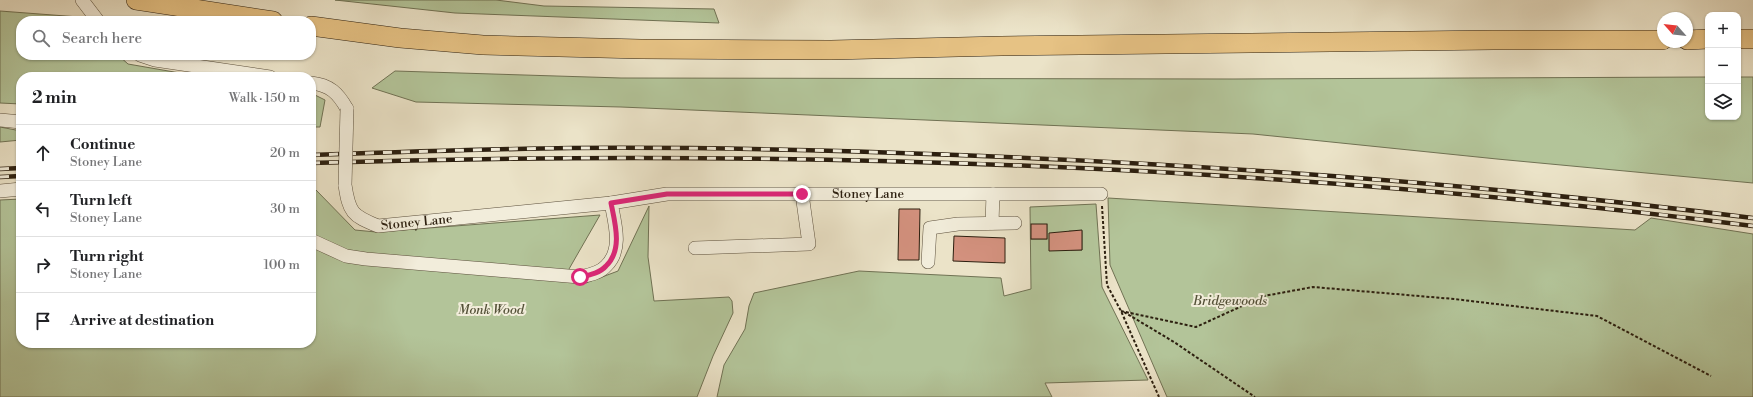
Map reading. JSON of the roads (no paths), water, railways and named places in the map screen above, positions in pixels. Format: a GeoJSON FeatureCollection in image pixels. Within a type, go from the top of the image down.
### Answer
{"type":"FeatureCollection","features":[{"type":"Feature","properties":{"kind":"highway"},"geometry":{"type":"LineString","coordinates":[[136,0],[240,16]]}},
{"type":"Feature","properties":{"kind":"highway"},"geometry":{"type":"LineString","coordinates":[[316,27],[400,38],[483,45],[641,49],[831,50],[1009,46],[1493,40],[1657,40]]}},
{"type":"Feature","properties":{"kind":"highway"},"geometry":{"type":"LineString","coordinates":[[1693,40],[1705,39]]}},
{"type":"Feature","properties":{"kind":"highway"},"geometry":{"type":"LineString","coordinates":[[1741,39],[1753,39]]}},
{"type":"Feature","properties":{"kind":"street"},"geometry":{"type":"LineString","coordinates":[[82,0],[94,16]]}},
{"type":"Feature","properties":{"kind":"street"},"geometry":{"type":"LineString","coordinates":[[155,60],[236,72]]}},
{"type":"Feature","properties":{"kind":"street","name":"Stoney Lane"},"geometry":{"type":"LineString","coordinates":[[316,84],[336,92],[347,109],[347,201],[353,213],[365,221],[378,226],[611,203],[667,194],[1101,194]]}},
{"type":"Feature","properties":{"kind":"street"},"geometry":{"type":"LineString","coordinates":[[0,120],[16,122]]}},
{"type":"Feature","properties":{"kind":"street"},"geometry":{"type":"LineString","coordinates":[[0,190],[16,189]]}},
{"type":"Feature","properties":{"kind":"street"},"geometry":{"type":"LineString","coordinates":[[695,248],[809,244],[802,194]]}},
{"type":"Feature","properties":{"kind":"street"},"geometry":{"type":"LineString","coordinates":[[992,223],[993,194]]}},
{"type":"Feature","properties":{"kind":"street"},"geometry":{"type":"LineString","coordinates":[[316,242],[346,256],[366,259],[580,277],[599,271],[607,266],[614,255],[617,243],[611,203]]}},
{"type":"Feature","properties":{"kind":"street"},"geometry":{"type":"LineString","coordinates":[[928,262],[930,228],[958,224],[1015,223]]}},
{"type":"Feature","properties":{"kind":"railway"},"geometry":{"type":"LineString","coordinates":[[316,155],[507,149],[669,148],[765,149],[1057,159],[1156,164],[1455,186],[1654,206],[1753,218]]}},
{"type":"Feature","properties":{"kind":"railway"},"geometry":{"type":"LineString","coordinates":[[316,163],[491,159],[672,158],[853,160],[1033,166],[1214,175],[1394,188],[1574,205],[1753,226]]}},
{"type":"Feature","properties":{"kind":"railway"},"geometry":{"type":"LineString","coordinates":[[0,169],[16,168]]}},
{"type":"Feature","properties":{"kind":"railway"},"geometry":{"type":"LineString","coordinates":[[0,177],[16,176]]}},
{"type":"Feature","properties":{"kind":"park label","name":"Bridgewoods"},"geometry":{"type":"Point","coordinates":[1230,301]}},
{"type":"Feature","properties":{"kind":"park label","name":"Monk Wood"},"geometry":{"type":"Point","coordinates":[491,310]}}]}
